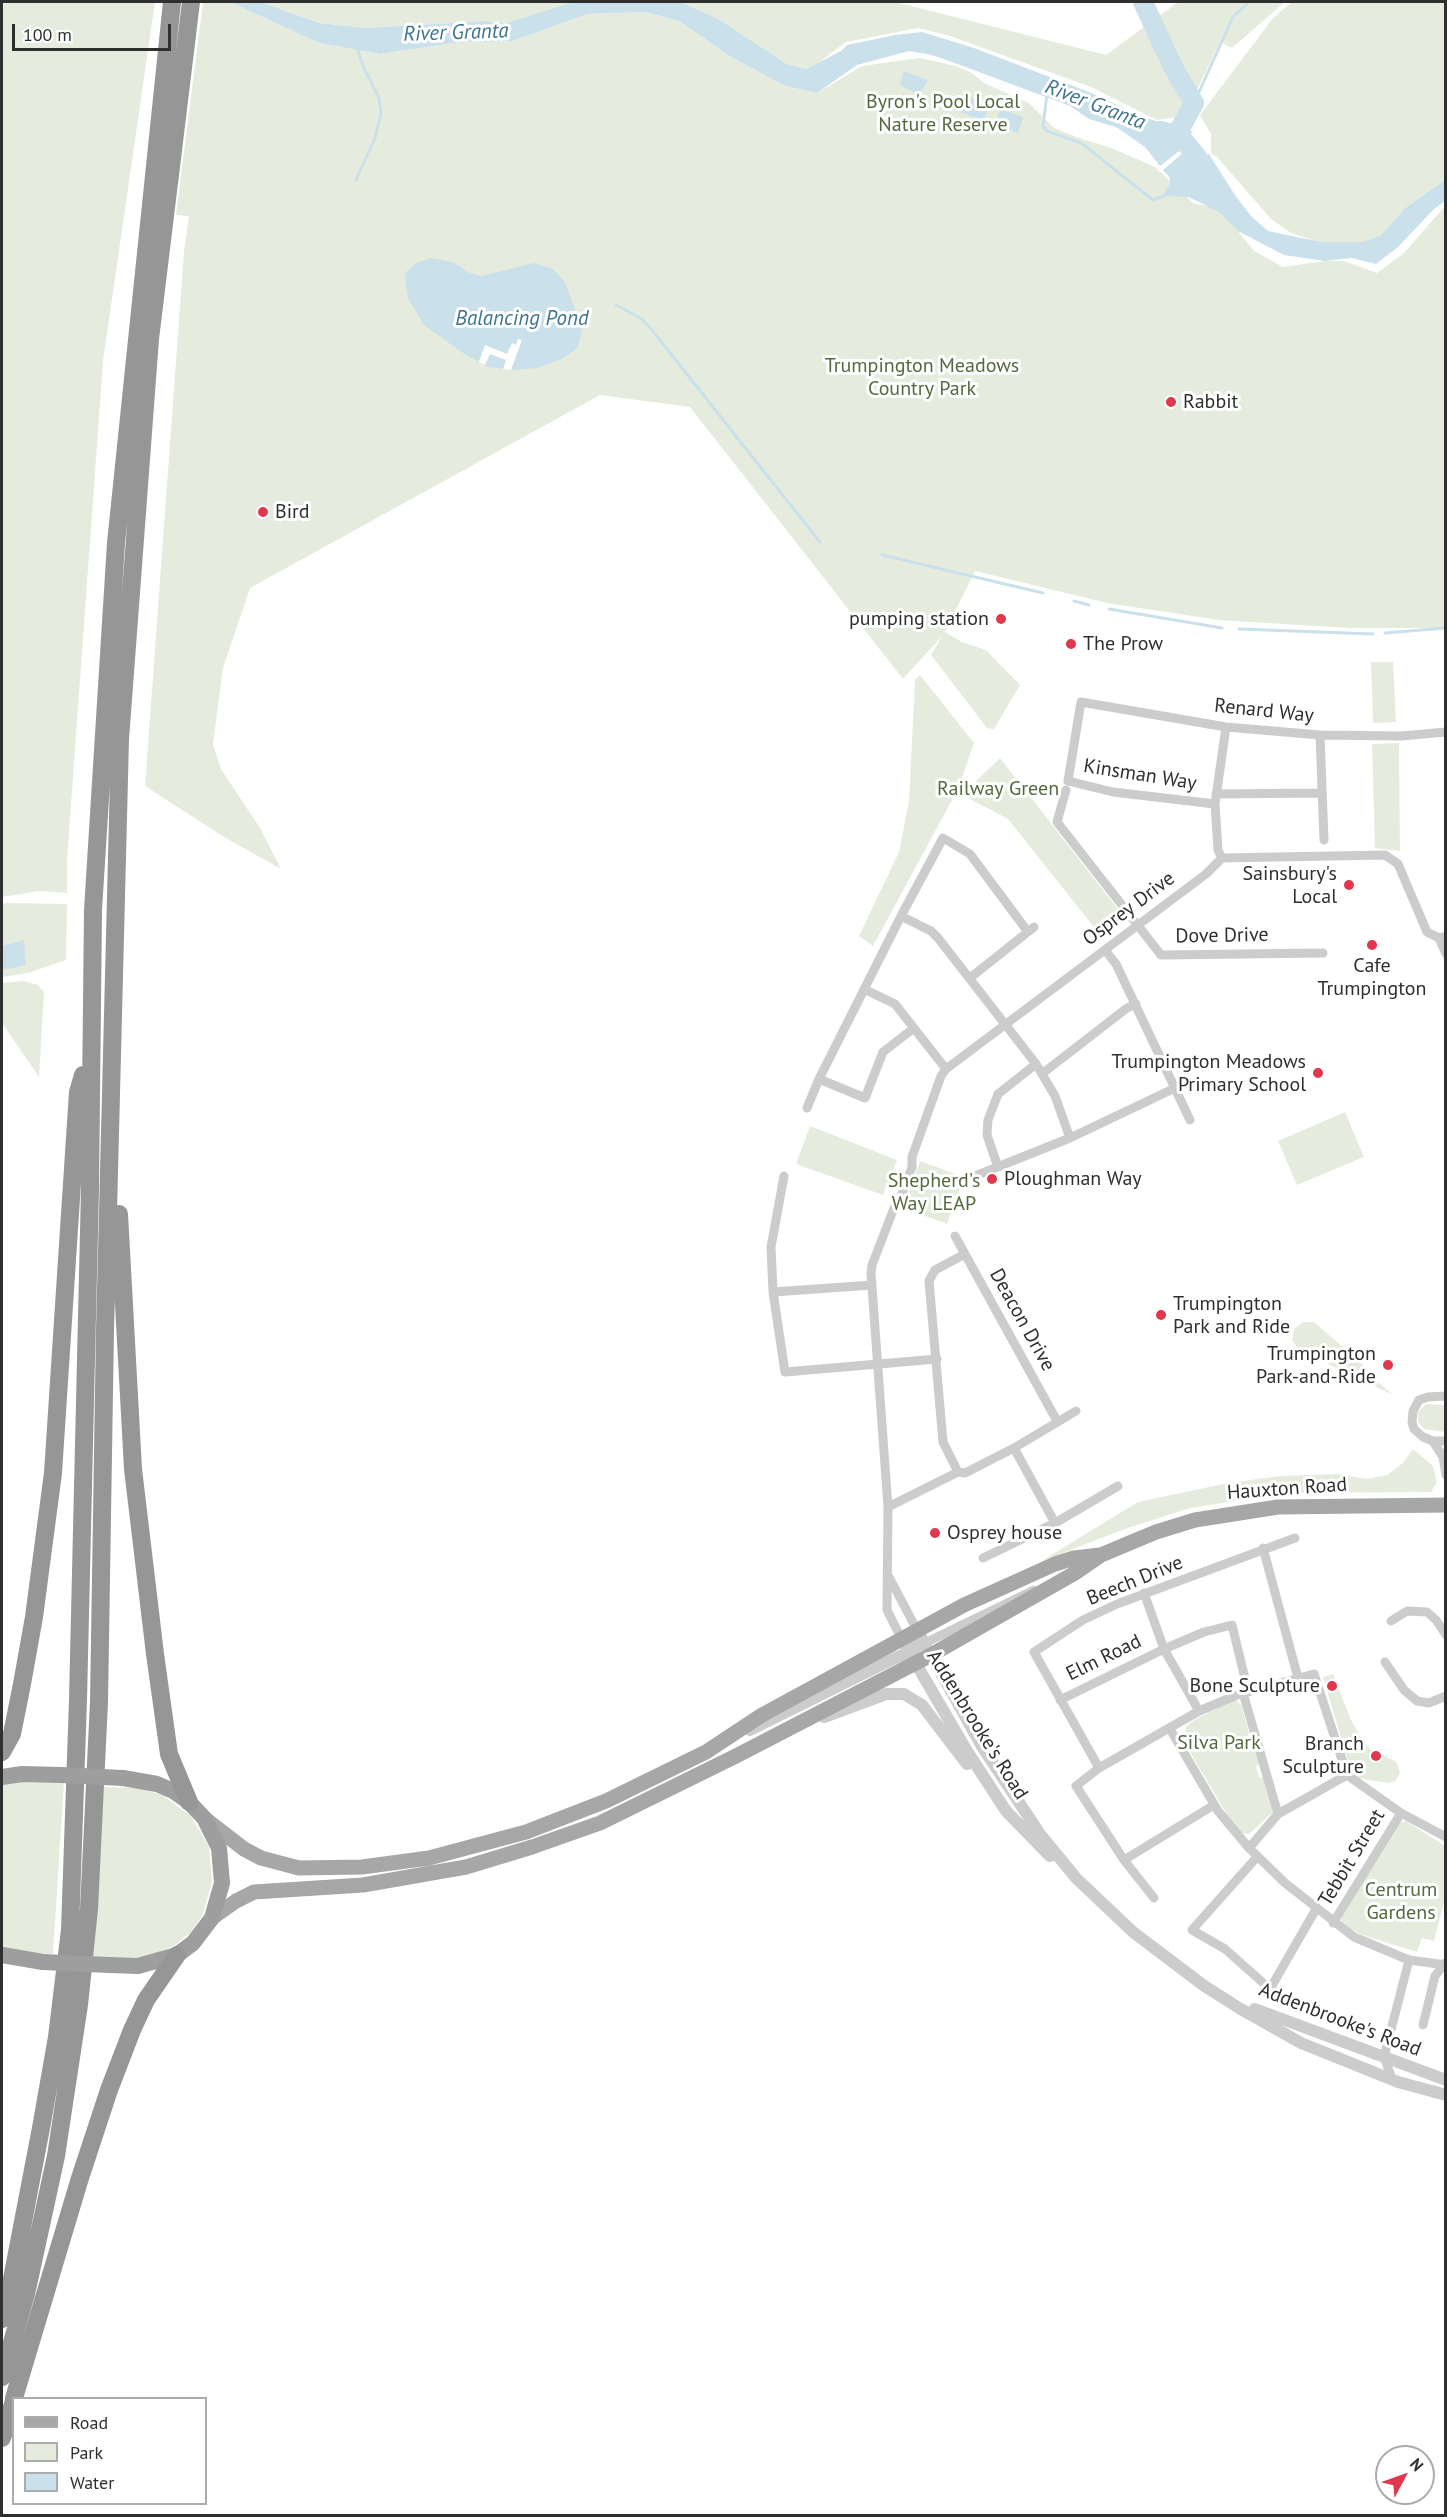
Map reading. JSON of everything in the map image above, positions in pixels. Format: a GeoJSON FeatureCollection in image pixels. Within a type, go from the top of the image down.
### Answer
{"type":"FeatureCollection","features":[{"type":"Feature","properties":{"kind":"highway"},"geometry":{"type":"LineString","coordinates":[[2,2319],[42,2128],[57,2037],[70,1930],[79,1665],[90,1189],[93,910],[116,543],[172,7]]}},
{"type":"Feature","properties":{"kind":"highway"},"geometry":{"type":"LineString","coordinates":[[2,2377],[26,2294],[56,2156],[80,2005],[88,1909],[99,1702],[109,1132],[120,739],[150,339],[190,9]]}},
{"type":"Feature","properties":{"kind":"highway"},"geometry":{"type":"LineString","coordinates":[[2,1752],[12,1734],[24,1673],[50,1496],[78,1092],[90,1047]]}},
{"type":"Feature","properties":{"kind":"highway"},"geometry":{"type":"LineString","coordinates":[[109,1132],[118,1193],[133,1469],[154,1654],[169,1755],[189,1802]]}},
{"type":"Feature","properties":{"kind":"highway"},"geometry":{"type":"LineString","coordinates":[[2,1777],[22,1774],[61,1775],[123,1778],[157,1784],[189,1802],[204,1818],[216,1841],[222,1866],[220,1897],[212,1918],[193,1942],[177,1955],[147,2000],[132,2030],[109,2090],[80,2178],[15,2397]]}},
{"type":"Feature","properties":{"kind":"highway"},"geometry":{"type":"LineString","coordinates":[[2,1954],[44,1962],[138,1966],[177,1955]]}},
{"type":"Feature","properties":{"kind":"highway"},"geometry":{"type":"LineString","coordinates":[[2,2439],[12,2406]]}},
{"type":"Feature","properties":{"kind":"main road","name":"Hauxton Road"},"geometry":{"type":"LineString","coordinates":[[1101,1555],[1156,1532],[1218,1515],[1278,1507],[1445,1501]]}},
{"type":"Feature","properties":{"kind":"main road"},"geometry":{"type":"LineString","coordinates":[[204,1818],[244,1849],[277,1864],[299,1868],[362,1867],[429,1858],[526,1832],[606,1801],[705,1752],[762,1715],[912,1639],[1075,1573],[1101,1555]]}},
{"type":"Feature","properties":{"kind":"main road"},"geometry":{"type":"LineString","coordinates":[[912,1639],[973,1600],[1055,1564],[1074,1558],[1101,1555]]}},
{"type":"Feature","properties":{"kind":"main road"},"geometry":{"type":"LineString","coordinates":[[212,1918],[236,1901],[254,1892],[399,1880],[501,1858],[600,1822],[771,1738],[913,1657],[912,1639]]}},
{"type":"Feature","properties":{"kind":"street","name":"Renard Way"},"geometry":{"type":"LineString","coordinates":[[1081,702],[1226,727],[1320,735],[1401,736],[1446,732]]}},
{"type":"Feature","properties":{"kind":"street","name":"Kinsman Way"},"geometry":{"type":"LineString","coordinates":[[1081,702],[1068,781],[1113,792],[1216,799]]}},
{"type":"Feature","properties":{"kind":"street"},"geometry":{"type":"LineString","coordinates":[[1226,727],[1216,799],[1218,850],[1222,858],[1385,855],[1398,864],[1427,932],[1442,937],[1446,954]]}},
{"type":"Feature","properties":{"kind":"street"},"geometry":{"type":"LineString","coordinates":[[1320,735],[1320,794],[1324,840]]}},
{"type":"Feature","properties":{"kind":"street"},"geometry":{"type":"LineString","coordinates":[[1066,790],[1057,822],[1137,924]]}},
{"type":"Feature","properties":{"kind":"street"},"geometry":{"type":"LineString","coordinates":[[1216,799],[1320,794]]}},
{"type":"Feature","properties":{"kind":"street"},"geometry":{"type":"LineString","coordinates":[[807,1108],[864,988],[943,838],[970,854],[1031,929],[970,978]]}},
{"type":"Feature","properties":{"kind":"street","name":"Osprey Drive"},"geometry":{"type":"LineString","coordinates":[[912,1639],[887,1610],[888,1507],[872,1265],[912,1167],[912,1157],[941,1076],[946,1069],[1206,874],[1222,858]]}},
{"type":"Feature","properties":{"kind":"street"},"geometry":{"type":"LineString","coordinates":[[901,916],[931,931],[1043,1073],[1055,1096],[1070,1138]]}},
{"type":"Feature","properties":{"kind":"street","name":"Dove Drive"},"geometry":{"type":"LineString","coordinates":[[1137,924],[1161,955],[1323,953]]}},
{"type":"Feature","properties":{"kind":"street"},"geometry":{"type":"LineString","coordinates":[[1105,950],[1116,964],[1190,1120]]}},
{"type":"Feature","properties":{"kind":"street"},"geometry":{"type":"LineString","coordinates":[[864,988],[895,1004],[946,1069]]}},
{"type":"Feature","properties":{"kind":"street"},"geometry":{"type":"LineString","coordinates":[[1043,1073],[1127,1008],[1136,1004]]}},
{"type":"Feature","properties":{"kind":"street"},"geometry":{"type":"LineString","coordinates":[[819,1080],[865,1098],[883,1052],[914,1028]]}},
{"type":"Feature","properties":{"kind":"street"},"geometry":{"type":"LineString","coordinates":[[999,1167],[987,1135],[988,1120],[998,1094],[1007,1084],[1036,1064]]}},
{"type":"Feature","properties":{"kind":"street"},"geometry":{"type":"LineString","coordinates":[[975,1176],[1070,1138],[1175,1088]]}},
{"type":"Feature","properties":{"kind":"street"},"geometry":{"type":"LineString","coordinates":[[784,1176],[771,1247],[773,1292],[785,1372],[937,1359]]}},
{"type":"Feature","properties":{"kind":"street","name":"Deacon Drive"},"geometry":{"type":"LineString","coordinates":[[955,1236],[1057,1421]]}},
{"type":"Feature","properties":{"kind":"street"},"geometry":{"type":"LineString","coordinates":[[958,1472],[943,1442],[929,1281],[935,1270],[965,1254]]}},
{"type":"Feature","properties":{"kind":"street"},"geometry":{"type":"LineString","coordinates":[[773,1292],[872,1285]]}},
{"type":"Feature","properties":{"kind":"street"},"geometry":{"type":"LineString","coordinates":[[1446,1396],[1419,1400],[1413,1411],[1414,1429],[1433,1441],[1443,1457],[1446,1475]]}},
{"type":"Feature","properties":{"kind":"street"},"geometry":{"type":"LineString","coordinates":[[888,1507],[958,1472],[965,1473],[1014,1448],[1076,1411]]}},
{"type":"Feature","properties":{"kind":"street"},"geometry":{"type":"LineString","coordinates":[[1433,1441],[1446,1441]]}},
{"type":"Feature","properties":{"kind":"street"},"geometry":{"type":"LineString","coordinates":[[1014,1448],[1055,1523]]}},
{"type":"Feature","properties":{"kind":"street"},"geometry":{"type":"LineString","coordinates":[[982,1558],[1055,1523],[1118,1486]]}},
{"type":"Feature","properties":{"kind":"street","name":"Beech Drive"},"geometry":{"type":"LineString","coordinates":[[1099,1768],[1034,1652],[1083,1620],[1144,1593],[1295,1538]]}},
{"type":"Feature","properties":{"kind":"street"},"geometry":{"type":"LineString","coordinates":[[1263,1548],[1298,1678]]}},
{"type":"Feature","properties":{"kind":"street"},"geometry":{"type":"LineString","coordinates":[[888,1575],[899,1599],[912,1639]]}},
{"type":"Feature","properties":{"kind":"street","name":"Elm Road"},"geometry":{"type":"LineString","coordinates":[[1144,1593],[1164,1649],[1199,1711]]}},
{"type":"Feature","properties":{"kind":"street"},"geometry":{"type":"LineString","coordinates":[[1391,1621],[1407,1611],[1427,1612],[1446,1635]]}},
{"type":"Feature","properties":{"kind":"street"},"geometry":{"type":"LineString","coordinates":[[1164,1649],[1204,1632],[1232,1624],[1245,1692],[1278,1814]]}},
{"type":"Feature","properties":{"kind":"street","name":"Addenbrooke's Road"},"geometry":{"type":"LineString","coordinates":[[912,1639],[913,1657],[967,1751],[1006,1811],[1026,1834],[1133,1932],[1203,1985],[1221,1995],[1275,2018],[1446,2080]]}},
{"type":"Feature","properties":{"kind":"street","name":"Addenbrooke's Road"},"geometry":{"type":"LineString","coordinates":[[912,1639],[1011,1792],[1076,1878]]}},
{"type":"Feature","properties":{"kind":"street","name":"Elm Road"},"geometry":{"type":"LineString","coordinates":[[1060,1700],[1164,1649]]}},
{"type":"Feature","properties":{"kind":"street"},"geometry":{"type":"LineString","coordinates":[[705,1752],[913,1657]]}},
{"type":"Feature","properties":{"kind":"street"},"geometry":{"type":"LineString","coordinates":[[1385,1662],[1404,1690],[1417,1701],[1429,1703],[1446,1696]]}},
{"type":"Feature","properties":{"kind":"street"},"geometry":{"type":"LineString","coordinates":[[1154,1898],[1124,1860],[1076,1786],[1099,1768],[1199,1711],[1245,1692],[1314,1674],[1347,1775],[1401,1813],[1446,1837]]}},
{"type":"Feature","properties":{"kind":"street"},"geometry":{"type":"LineString","coordinates":[[771,1738],[879,1696],[891,1693],[904,1694],[922,1705],[1006,1811]]}},
{"type":"Feature","properties":{"kind":"street"},"geometry":{"type":"LineString","coordinates":[[1170,1729],[1214,1805],[1257,1857],[1285,1883],[1333,1923],[1354,1937],[1409,1960],[1445,1964]]}},
{"type":"Feature","properties":{"kind":"street"},"geometry":{"type":"LineString","coordinates":[[1249,1848],[1278,1814],[1347,1775]]}},
{"type":"Feature","properties":{"kind":"street"},"geometry":{"type":"LineString","coordinates":[[1124,1860],[1214,1805]]}},
{"type":"Feature","properties":{"kind":"street","name":"Tebbit Street"},"geometry":{"type":"LineString","coordinates":[[1333,1923],[1401,1813]]}},
{"type":"Feature","properties":{"kind":"street"},"geometry":{"type":"LineString","coordinates":[[1257,1857],[1192,1930],[1225,1949],[1270,1989],[1295,2002]]}},
{"type":"Feature","properties":{"kind":"street"},"geometry":{"type":"LineString","coordinates":[[1270,1989],[1316,1908]]}},
{"type":"Feature","properties":{"kind":"street"},"geometry":{"type":"LineString","coordinates":[[1392,2079],[1384,2057],[1409,1960]]}},
{"type":"Feature","properties":{"kind":"street"},"geometry":{"type":"LineString","coordinates":[[1423,2025],[1435,1976],[1445,1964]]}},
{"type":"Feature","properties":{"kind":"street","name":"Addenbrooke's Road"},"geometry":{"type":"LineString","coordinates":[[1221,1995],[1239,2008],[1301,2043],[1351,2065],[1446,2095]]}},
{"type":"Feature","properties":{"kind":"green space"},"geometry":{"type":"Polygon","coordinates":[[[2,2],[155,2],[103,361],[67,861],[67,893],[40,891],[2,897],[2,2]]]}},
{"type":"Feature","properties":{"kind":"green space","name":"Trumpington Meadows Country Park"},"geometry":{"type":"Polygon","coordinates":[[[203,2],[230,2],[319,43],[380,54],[453,43],[512,41],[588,14],[645,12],[679,21],[731,57],[785,86],[817,93],[862,66],[920,58],[956,66],[972,73],[984,83],[1029,103],[1054,128],[1109,147],[1155,167],[1193,203],[1212,207],[1229,220],[1254,251],[1283,267],[1325,261],[1344,261],[1377,273],[1404,253],[1445,206],[1445,628],[1348,628],[1219,620],[1107,603],[975,571],[945,632],[962,642],[986,650],[1020,685],[994,729],[987,728],[931,655],[942,636],[903,679],[690,407],[600,395],[250,588],[223,668],[213,744],[221,769],[260,828],[281,869],[224,837],[145,786],[184,251],[189,216],[176,215],[203,2]]]}},
{"type":"Feature","properties":{"kind":"green space"},"geometry":{"type":"Polygon","coordinates":[[[261,2],[577,2],[507,23],[485,21],[366,28],[319,23],[261,2]]]}},
{"type":"Feature","properties":{"kind":"green space"},"geometry":{"type":"Polygon","coordinates":[[[680,2],[895,2],[1106,55],[1178,2],[1285,2],[1232,48],[1220,42],[1189,106],[1177,117],[1157,120],[1091,87],[950,36],[918,28],[846,42],[814,66],[806,69],[787,64],[717,18],[680,2]]]}},
{"type":"Feature","properties":{"kind":"green space"},"geometry":{"type":"Polygon","coordinates":[[[1292,2],[1445,2],[1445,180],[1405,208],[1381,235],[1362,242],[1321,243],[1291,233],[1271,219],[1217,157],[1211,154],[1211,134],[1200,115],[1273,18],[1292,2]]]}},
{"type":"Feature","properties":{"kind":"green space"},"geometry":{"type":"Polygon","coordinates":[[[1371,662],[1393,662],[1396,722],[1373,723],[1371,662]]]}},
{"type":"Feature","properties":{"kind":"green space"},"geometry":{"type":"Polygon","coordinates":[[[920,675],[974,743],[958,789],[873,946],[859,936],[899,852],[909,801],[915,680],[920,675]]]}},
{"type":"Feature","properties":{"kind":"green space"},"geometry":{"type":"Polygon","coordinates":[[[1399,743],[1400,851],[1375,848],[1372,744],[1399,743]]]}},
{"type":"Feature","properties":{"kind":"green space","name":"Railway Green"},"geometry":{"type":"Polygon","coordinates":[[[1000,758],[1124,917],[1101,936],[1008,819],[964,796],[968,789],[1000,758]]]}},
{"type":"Feature","properties":{"kind":"green space"},"geometry":{"type":"Polygon","coordinates":[[[2,904],[67,904],[66,960],[28,973],[2,977],[2,904]]]}},
{"type":"Feature","properties":{"kind":"green space"},"geometry":{"type":"Polygon","coordinates":[[[23,981],[38,985],[44,992],[39,1077],[2,1023],[2,983],[23,981]]]}},
{"type":"Feature","properties":{"kind":"green space"},"geometry":{"type":"Polygon","coordinates":[[[1345,1112],[1364,1157],[1297,1185],[1278,1141],[1345,1112]]]}},
{"type":"Feature","properties":{"kind":"green space"},"geometry":{"type":"Polygon","coordinates":[[[810,1126],[897,1160],[883,1195],[796,1164],[810,1126]]]}},
{"type":"Feature","properties":{"kind":"green space","name":"Shepherd's Way LEAP"},"geometry":{"type":"Polygon","coordinates":[[[920,1161],[964,1177],[947,1224],[903,1208],[920,1161]]]}},
{"type":"Feature","properties":{"kind":"green space"},"geometry":{"type":"Polygon","coordinates":[[[1303,1322],[1314,1322],[1393,1395],[1299,1350],[1292,1340],[1294,1329],[1303,1322]]]}},
{"type":"Feature","properties":{"kind":"green space"},"geometry":{"type":"Polygon","coordinates":[[[1426,1404],[1445,1405],[1445,1432],[1424,1429],[1418,1422],[1418,1412],[1426,1404]]]}},
{"type":"Feature","properties":{"kind":"green space"},"geometry":{"type":"Polygon","coordinates":[[[1413,1449],[1433,1466],[1437,1482],[1431,1492],[1286,1493],[1190,1508],[1122,1530],[1040,1562],[1138,1502],[1228,1483],[1281,1476],[1338,1474],[1367,1479],[1387,1475],[1403,1463],[1413,1449]]]}},
{"type":"Feature","properties":{"kind":"green space"},"geometry":{"type":"Polygon","coordinates":[[[1333,1674],[1351,1720],[1364,1742],[1371,1750],[1394,1760],[1398,1765],[1400,1774],[1395,1781],[1389,1783],[1356,1778],[1352,1775],[1323,1677],[1333,1674]]]}},
{"type":"Feature","properties":{"kind":"green space","name":"Silva Park"},"geometry":{"type":"Polygon","coordinates":[[[1235,1699],[1241,1705],[1249,1733],[1247,1737],[1254,1748],[1259,1764],[1256,1767],[1259,1777],[1263,1778],[1273,1812],[1249,1834],[1241,1833],[1235,1828],[1184,1742],[1186,1727],[1194,1720],[1235,1699]]]}},
{"type":"Feature","properties":{"kind":"green space"},"geometry":{"type":"Polygon","coordinates":[[[64,1782],[53,1954],[23,1953],[2,1949],[2,1783],[64,1782]]]}},
{"type":"Feature","properties":{"kind":"green space"},"geometry":{"type":"Polygon","coordinates":[[[101,1787],[139,1788],[162,1795],[191,1816],[209,1847],[212,1882],[203,1914],[191,1932],[174,1946],[144,1959],[91,1959],[101,1787]]]}},
{"type":"Feature","properties":{"kind":"green space","name":"Centrum Gardens"},"geometry":{"type":"Polygon","coordinates":[[[1406,1821],[1445,1846],[1445,1898],[1434,1941],[1422,1938],[1417,1952],[1362,1935],[1343,1925],[1341,1918],[1399,1823],[1406,1821]]]}},
{"type":"Feature","properties":{"kind":"water"},"geometry":{"type":"Polygon","coordinates":[[[230,2],[261,2],[319,23],[366,28],[485,21],[507,23],[573,2],[680,2],[717,18],[787,64],[806,69],[841,51],[847,45],[922,32],[974,48],[1089,92],[1141,116],[1181,125],[1193,132],[1187,135],[1186,141],[1179,144],[1182,149],[1160,166],[1145,147],[1116,127],[1089,119],[1070,106],[963,66],[932,55],[909,51],[857,65],[817,93],[785,86],[731,57],[679,21],[645,12],[588,14],[512,41],[453,43],[380,54],[319,43],[230,2]]]}},
{"type":"Feature","properties":{"kind":"water"},"geometry":{"type":"Polygon","coordinates":[[[904,71],[928,80],[919,95],[900,85],[904,71]]]}},
{"type":"Feature","properties":{"kind":"water"},"geometry":{"type":"Polygon","coordinates":[[[967,96],[989,104],[984,121],[961,112],[967,96]]]}},
{"type":"Feature","properties":{"kind":"water"},"geometry":{"type":"Polygon","coordinates":[[[1000,109],[1023,117],[1018,133],[995,124],[1000,109]]]}},
{"type":"Feature","properties":{"kind":"water"},"geometry":{"type":"Polygon","coordinates":[[[1184,152],[1192,159],[1192,152],[1202,156],[1209,154],[1251,216],[1268,231],[1321,242],[1362,242],[1381,235],[1405,208],[1445,180],[1445,201],[1434,209],[1398,247],[1376,264],[1352,258],[1325,261],[1284,255],[1238,231],[1220,213],[1201,203],[1188,197],[1166,196],[1165,192],[1170,184],[1170,178],[1163,170],[1184,152]]]}},
{"type":"Feature","properties":{"kind":"water","name":"Balancing Pond"},"geometry":{"type":"Polygon","coordinates":[[[431,258],[453,262],[470,273],[481,276],[534,263],[553,269],[565,282],[582,329],[578,348],[560,360],[537,368],[514,370],[488,367],[463,353],[424,325],[408,298],[406,272],[416,263],[431,258]]]}},
{"type":"Feature","properties":{"kind":"water"},"geometry":{"type":"Polygon","coordinates":[[[24,940],[26,965],[2,970],[2,946],[24,940]]]}},
{"type":"Feature","properties":{"kind":"pier"},"geometry":{"type":"Polygon","coordinates":[[[518,339],[522,340],[511,370],[503,369],[506,360],[490,354],[485,365],[479,362],[485,345],[507,354],[512,343],[516,345],[518,339]]]}},
{"type":"Feature","properties":{"kind":"waterway"},"geometry":{"type":"LineString","coordinates":[[1143,2],[1173,67],[1194,103],[1176,136]]}},
{"type":"Feature","properties":{"kind":"waterway"},"geometry":{"type":"LineString","coordinates":[[1194,103],[1233,17],[1249,2]]}},
{"type":"Feature","properties":{"kind":"waterway"},"geometry":{"type":"LineString","coordinates":[[356,180],[375,138],[381,113],[379,98],[357,48]]}},
{"type":"Feature","properties":{"kind":"waterway"},"geometry":{"type":"LineString","coordinates":[[1047,94],[1043,126],[1047,131],[1081,143],[1153,200],[1168,194]]}},
{"type":"Feature","properties":{"kind":"waterway","name":"River Granta"},"geometry":{"type":"LineString","coordinates":[[1161,131],[1184,141],[1197,157],[1203,174]]}},
{"type":"Feature","properties":{"kind":"waterway"},"geometry":{"type":"LineString","coordinates":[[616,305],[642,319],[651,329],[820,542]]}},
{"type":"Feature","properties":{"kind":"waterway"},"geometry":{"type":"LineString","coordinates":[[882,555],[1043,593]]}},
{"type":"Feature","properties":{"kind":"waterway"},"geometry":{"type":"LineString","coordinates":[[1074,601],[1089,605]]}},
{"type":"Feature","properties":{"kind":"waterway"},"geometry":{"type":"LineString","coordinates":[[1109,609],[1222,628]]}},
{"type":"Feature","properties":{"kind":"waterway"},"geometry":{"type":"LineString","coordinates":[[1385,633],[1446,628]]}},
{"type":"Feature","properties":{"kind":"waterway"},"geometry":{"type":"LineString","coordinates":[[1239,629],[1373,634]]}},
{"type":"Feature","properties":{"kind":"place","name":"Rabbit"},"geometry":{"type":"Point","coordinates":[1171,402]}},
{"type":"Feature","properties":{"kind":"place","name":"Bird"},"geometry":{"type":"Point","coordinates":[263,512]}},
{"type":"Feature","properties":{"kind":"place","name":"pumping station"},"geometry":{"type":"Point","coordinates":[1001,619]}},
{"type":"Feature","properties":{"kind":"place","name":"The Prow"},"geometry":{"type":"Point","coordinates":[1071,644]}},
{"type":"Feature","properties":{"kind":"place","name":"Sainsbury's Local"},"geometry":{"type":"Point","coordinates":[1349,885]}},
{"type":"Feature","properties":{"kind":"place","name":"Cafe Trumpington"},"geometry":{"type":"Point","coordinates":[1372,945]}},
{"type":"Feature","properties":{"kind":"place","name":"Trumpington Meadows Primary School"},"geometry":{"type":"Point","coordinates":[1318,1073]}},
{"type":"Feature","properties":{"kind":"place","name":"Ploughman Way"},"geometry":{"type":"Point","coordinates":[992,1179]}},
{"type":"Feature","properties":{"kind":"place","name":"Trumpington Park and Ride"},"geometry":{"type":"Point","coordinates":[1161,1315]}},
{"type":"Feature","properties":{"kind":"place","name":"Trumpington Park-and-Ride"},"geometry":{"type":"Point","coordinates":[1388,1365]}},
{"type":"Feature","properties":{"kind":"place","name":"Osprey house"},"geometry":{"type":"Point","coordinates":[935,1533]}},
{"type":"Feature","properties":{"kind":"place","name":"Bone Sculpture"},"geometry":{"type":"Point","coordinates":[1332,1686]}},
{"type":"Feature","properties":{"kind":"place","name":"Branch Sculpture"},"geometry":{"type":"Point","coordinates":[1376,1756]}},
{"type":"Feature","properties":{"kind":"park label","name":"Byron's Pool Local Nature Reserve"},"geometry":{"type":"Point","coordinates":[943,114]}}]}
